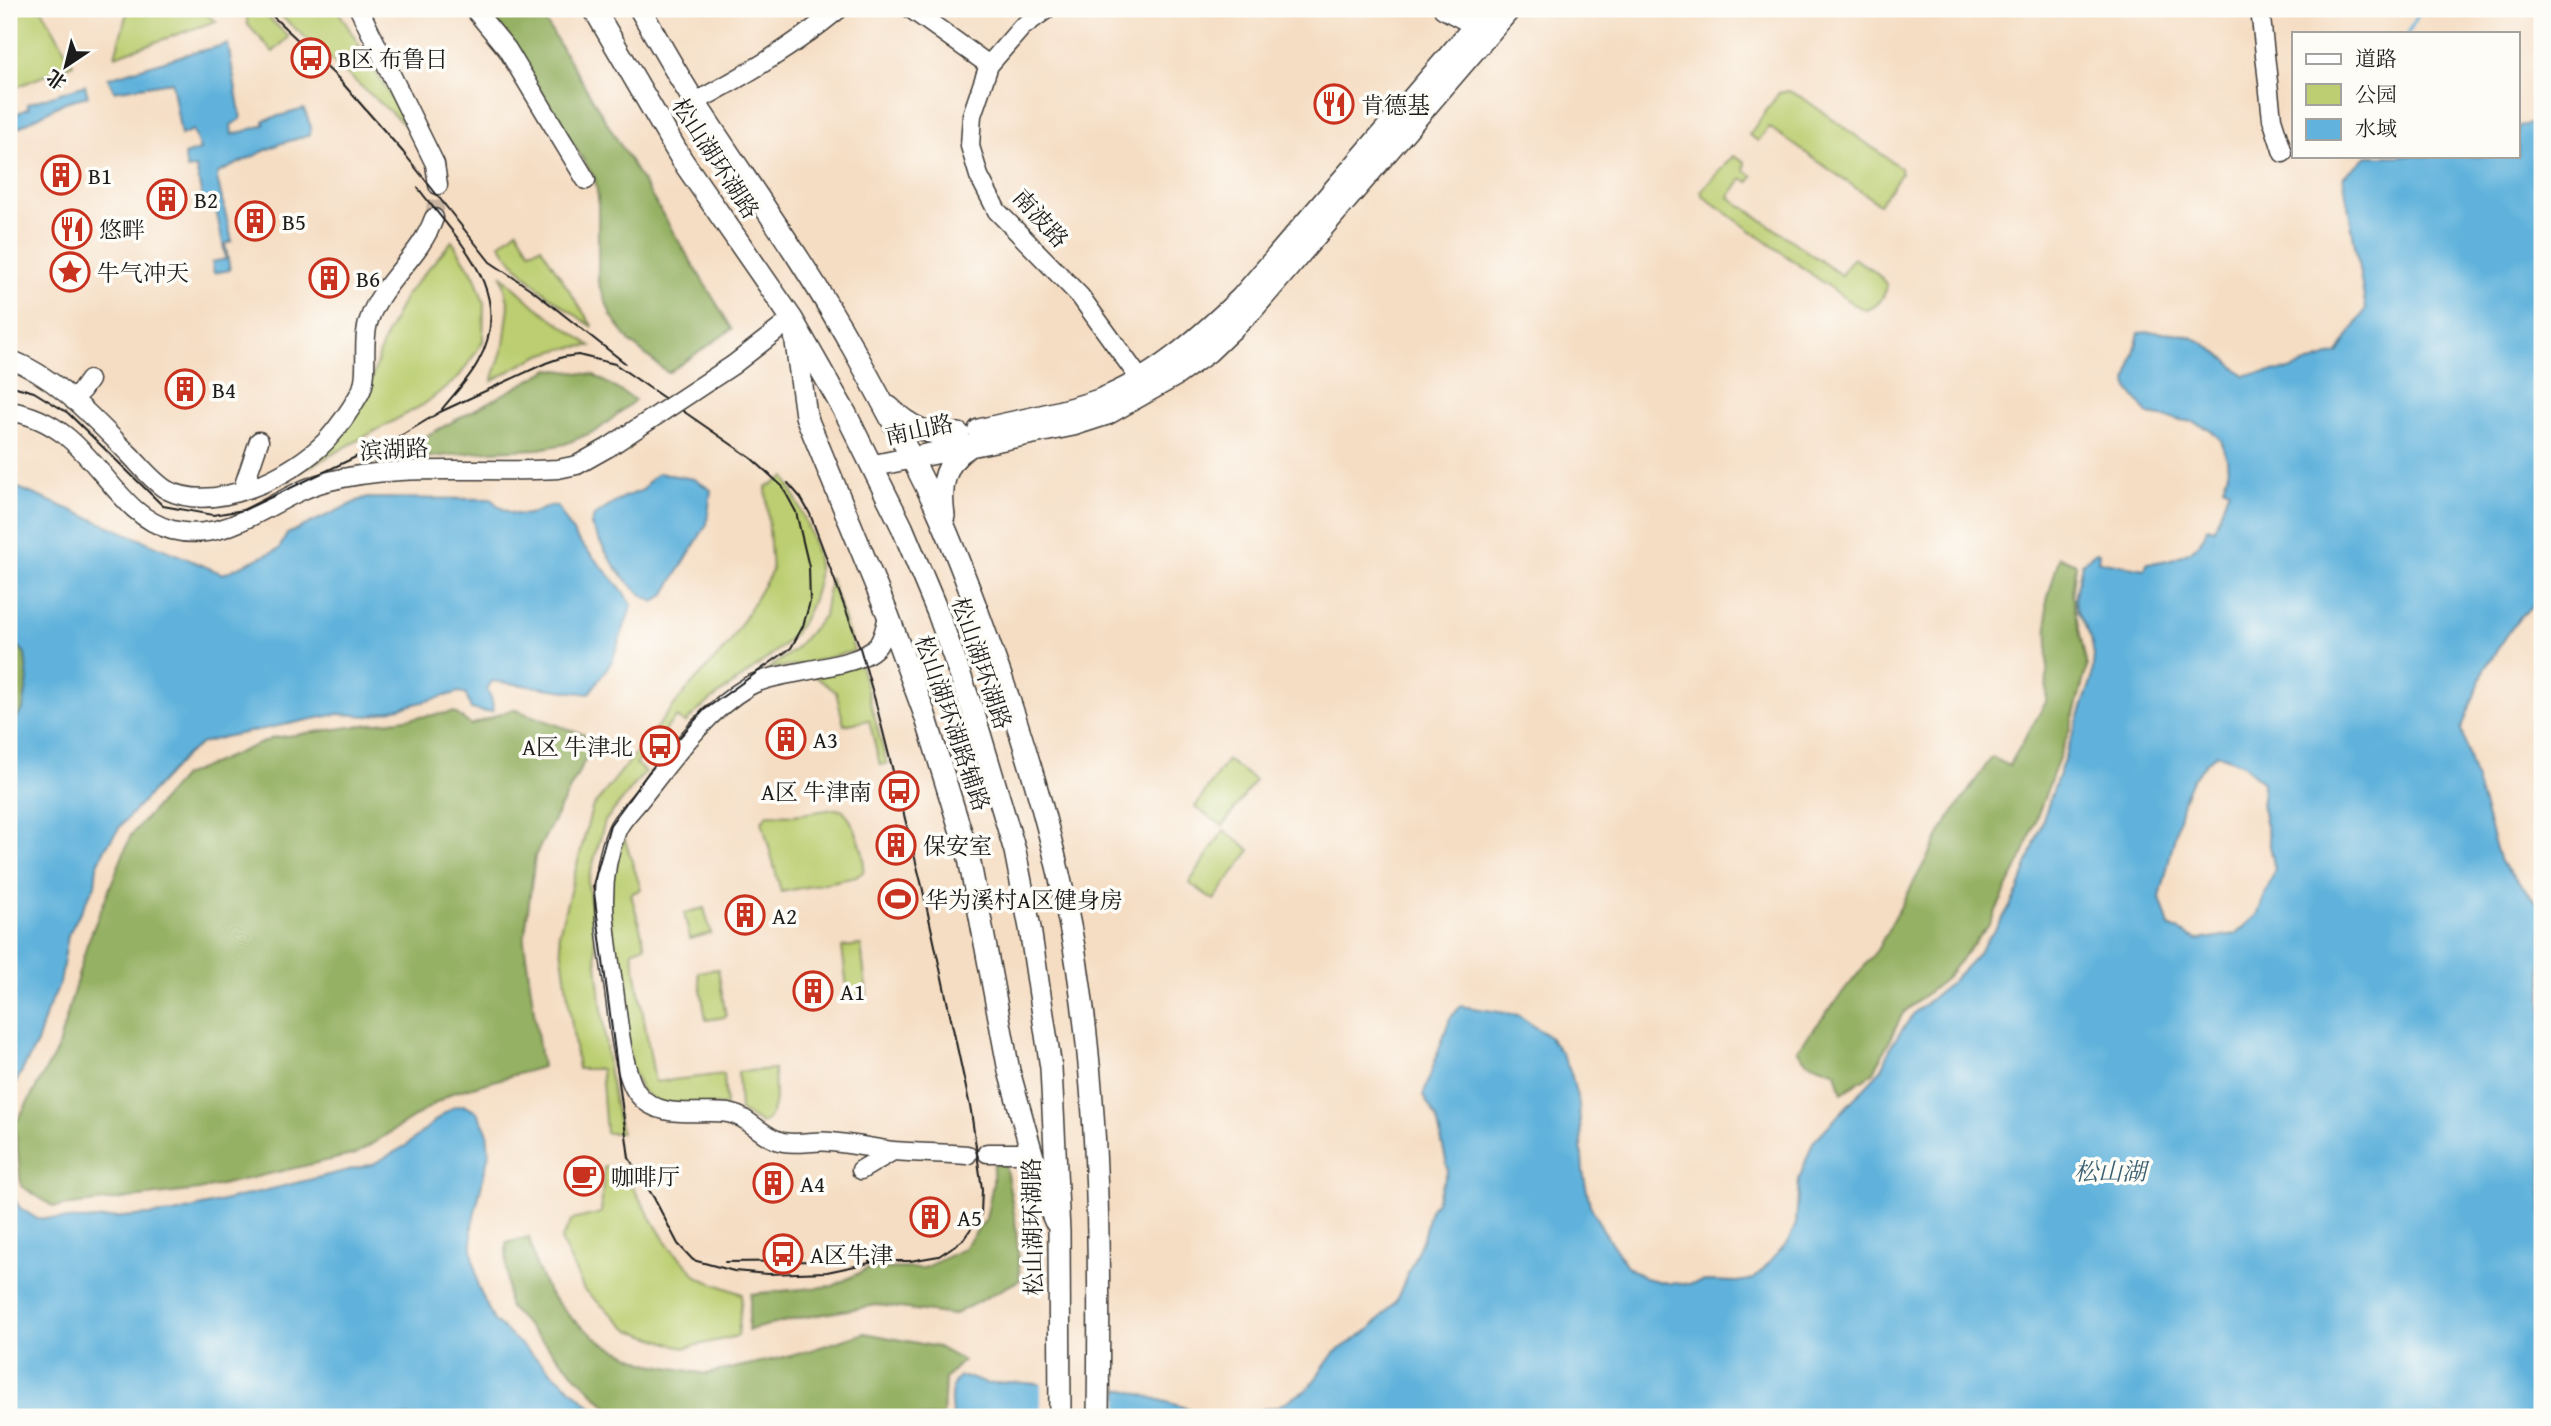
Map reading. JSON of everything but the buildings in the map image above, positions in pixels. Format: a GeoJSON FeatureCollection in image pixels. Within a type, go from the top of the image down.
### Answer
{"type":"FeatureCollection","features":[{"type":"Feature","properties":{"kind":"main road","name":"松山湖环湖路"},"geometry":{"type":"LineString","coordinates":[[594,9],[682,160],[792,319],[846,414],[902,527],[943,625],[974,714],[1015,851],[1030,928],[1051,1068],[1059,1232],[1060,1417]]}},
{"type":"Feature","properties":{"kind":"main road","name":"松山湖环湖路"},"geometry":{"type":"LineString","coordinates":[[640,9],[695,102],[824,298],[880,398],[946,532],[1012,705],[1048,822],[1062,886],[1074,951],[1089,1073],[1097,1183],[1098,1417]]}},
{"type":"Feature","properties":{"kind":"main road","name":"南山路"},"geometry":{"type":"LineString","coordinates":[[872,466],[908,452],[965,440],[1073,425],[1107,414],[1177,375],[1208,352],[1253,309],[1481,31],[1489,9]]}},
{"type":"Feature","properties":{"kind":"main road","name":"南山路"},"geometry":{"type":"LineString","coordinates":[[965,440],[1101,399],[1140,379],[1198,340],[1241,298],[1481,31],[1510,9]]}},
{"type":"Feature","properties":{"kind":"main road","name":"松山湖环湖路辅路"},"geometry":{"type":"LineString","coordinates":[[792,319],[806,416],[888,615],[929,726],[970,858],[1002,1041],[1031,1153],[1059,1232]]}},
{"type":"Feature","properties":{"kind":"main road"},"geometry":{"type":"LineString","coordinates":[[880,398],[891,410],[920,430],[965,440],[945,476],[942,505],[946,532]]}},
{"type":"Feature","properties":{"kind":"street"},"geometry":{"type":"LineString","coordinates":[[359,9],[435,164],[438,185]]}},
{"type":"Feature","properties":{"kind":"street"},"geometry":{"type":"LineString","coordinates":[[474,9],[507,49],[586,180]]}},
{"type":"Feature","properties":{"kind":"street"},"geometry":{"type":"LineString","coordinates":[[695,102],[756,70],[839,9]]}},
{"type":"Feature","properties":{"kind":"street"},"geometry":{"type":"LineString","coordinates":[[911,9],[989,65]]}},
{"type":"Feature","properties":{"kind":"street","name":"南波路"},"geometry":{"type":"LineString","coordinates":[[1047,9],[1022,27],[989,65],[972,115],[970,146],[979,176],[997,211],[1080,296],[1140,379]]}},
{"type":"Feature","properties":{"kind":"street"},"geometry":{"type":"LineString","coordinates":[[1444,9],[1481,31]]}},
{"type":"Feature","properties":{"kind":"street"},"geometry":{"type":"LineString","coordinates":[[2260,9],[2272,119],[2276,139],[2283,153]]}},
{"type":"Feature","properties":{"kind":"street"},"geometry":{"type":"LineString","coordinates":[[9,359],[38,373],[74,401],[166,489],[204,499],[242,491],[290,470],[326,441],[361,391],[368,321],[374,300],[428,236],[434,218]]}},
{"type":"Feature","properties":{"kind":"street","name":"滨湖路"},"geometry":{"type":"LineString","coordinates":[[9,411],[35,418],[62,432],[84,451],[140,512],[165,528],[186,532],[219,531],[296,492],[348,477],[382,472],[558,469],[577,465],[733,366],[792,319]]}},
{"type":"Feature","properties":{"kind":"street"},"geometry":{"type":"LineString","coordinates":[[74,401],[89,380]]}},
{"type":"Feature","properties":{"kind":"street"},"geometry":{"type":"LineString","coordinates":[[242,491],[259,441]]}},
{"type":"Feature","properties":{"kind":"street"},"geometry":{"type":"LineString","coordinates":[[888,615],[885,632],[877,647],[862,656],[820,668],[786,673],[750,686],[712,714],[672,759],[618,828],[603,884],[604,910],[623,1043],[628,1070],[638,1094],[656,1108],[678,1112],[731,1113],[771,1139],[786,1143],[827,1141],[894,1150],[968,1155]]}},
{"type":"Feature","properties":{"kind":"street"},"geometry":{"type":"LineString","coordinates":[[618,828],[643,820]]}},
{"type":"Feature","properties":{"kind":"street"},"geometry":{"type":"LineString","coordinates":[[861,1170],[894,1150]]}},
{"type":"Feature","properties":{"kind":"street"},"geometry":{"type":"LineString","coordinates":[[987,1153],[1031,1153]]}},
{"type":"Feature","properties":{"kind":"green space"},"geometry":{"type":"Polygon","coordinates":[[[9,9],[42,9],[73,64],[9,90],[9,9]]]}},
{"type":"Feature","properties":{"kind":"green space"},"geometry":{"type":"Polygon","coordinates":[[[128,9],[197,9],[216,21],[115,56],[128,9]]]}},
{"type":"Feature","properties":{"kind":"green space"},"geometry":{"type":"Polygon","coordinates":[[[248,9],[260,9],[289,37],[273,52],[248,25],[248,9]]]}},
{"type":"Feature","properties":{"kind":"green space"},"geometry":{"type":"Polygon","coordinates":[[[273,9],[337,9],[412,131],[273,9]]]}},
{"type":"Feature","properties":{"kind":"green space"},"geometry":{"type":"Polygon","coordinates":[[[482,9],[538,9],[732,329],[668,373],[630,342],[611,315],[598,282],[598,197],[595,179],[513,46],[482,9]]]}},
{"type":"Feature","properties":{"kind":"green space"},"geometry":{"type":"Polygon","coordinates":[[[1789,91],[1803,98],[1901,168],[1901,174],[1879,204],[1769,127],[1758,141],[1749,135],[1779,93],[1789,91]]]}},
{"type":"Feature","properties":{"kind":"green space"},"geometry":{"type":"Polygon","coordinates":[[[1733,156],[1745,162],[1744,170],[1753,176],[1749,182],[1742,179],[1729,197],[1841,275],[1853,258],[1872,270],[1887,286],[1877,304],[1866,310],[1853,304],[1703,196],[1701,191],[1733,156]]]}},
{"type":"Feature","properties":{"kind":"green space"},"geometry":{"type":"Polygon","coordinates":[[[517,230],[530,251],[541,247],[593,327],[542,290],[509,257],[500,244],[517,230]]]}},
{"type":"Feature","properties":{"kind":"green space"},"geometry":{"type":"Polygon","coordinates":[[[452,241],[475,277],[484,303],[483,342],[458,378],[423,405],[294,475],[367,394],[384,340],[405,296],[452,241]]]}},
{"type":"Feature","properties":{"kind":"green space"},"geometry":{"type":"Polygon","coordinates":[[[502,276],[535,306],[591,346],[550,352],[492,381],[504,345],[509,306],[502,276]]]}},
{"type":"Feature","properties":{"kind":"green space"},"geometry":{"type":"Polygon","coordinates":[[[550,369],[594,375],[635,400],[598,430],[565,444],[538,449],[489,451],[376,463],[550,369]]]}},
{"type":"Feature","properties":{"kind":"green space"},"geometry":{"type":"Polygon","coordinates":[[[785,477],[806,521],[817,556],[818,577],[809,608],[792,636],[773,654],[685,723],[676,717],[636,764],[645,772],[605,821],[588,882],[609,1073],[621,1133],[606,1133],[601,1069],[578,1069],[559,933],[592,808],[684,693],[729,644],[772,571],[766,487],[785,477]]]}},
{"type":"Feature","properties":{"kind":"green space"},"geometry":{"type":"Polygon","coordinates":[[[2059,557],[2076,564],[2072,596],[2087,667],[2070,728],[2021,860],[1989,925],[1945,979],[1903,1013],[1874,1072],[1842,1093],[1836,1072],[1806,1061],[1797,1050],[1877,950],[1946,823],[1992,757],[2009,766],[2046,702],[2046,604],[2059,557]]]}},
{"type":"Feature","properties":{"kind":"green space"},"geometry":{"type":"Polygon","coordinates":[[[830,578],[854,651],[799,665],[768,669],[794,650],[824,616],[830,578]]]}},
{"type":"Feature","properties":{"kind":"green space"},"geometry":{"type":"Polygon","coordinates":[[[9,636],[25,653],[28,680],[23,710],[9,727],[9,636]]]}},
{"type":"Feature","properties":{"kind":"green space"},"geometry":{"type":"Polygon","coordinates":[[[860,664],[887,764],[880,765],[869,720],[844,725],[836,692],[812,674],[860,664]]]}},
{"type":"Feature","properties":{"kind":"green space"},"geometry":{"type":"Polygon","coordinates":[[[513,709],[596,739],[535,856],[524,941],[542,1067],[452,1093],[356,1154],[199,1190],[54,1207],[21,1186],[15,1125],[57,1050],[87,944],[131,835],[183,776],[273,738],[454,712],[471,725],[513,709]]]}},
{"type":"Feature","properties":{"kind":"green space"},"geometry":{"type":"Polygon","coordinates":[[[2542,731],[2542,817],[2530,790],[2537,741],[2542,731]]]}},
{"type":"Feature","properties":{"kind":"green space"},"geometry":{"type":"Polygon","coordinates":[[[1227,760],[1255,780],[1223,826],[1195,807],[1227,760]]]}},
{"type":"Feature","properties":{"kind":"green space"},"geometry":{"type":"Polygon","coordinates":[[[843,810],[856,831],[862,849],[863,872],[856,877],[781,892],[762,821],[768,814],[794,815],[843,810]]]}},
{"type":"Feature","properties":{"kind":"green space"},"geometry":{"type":"Polygon","coordinates":[[[1224,830],[1250,850],[1214,900],[1189,883],[1224,830]]]}},
{"type":"Feature","properties":{"kind":"green space"},"geometry":{"type":"Polygon","coordinates":[[[624,837],[641,889],[631,894],[645,946],[632,951],[655,1082],[724,1074],[726,1106],[658,1103],[641,1090],[631,1068],[609,912],[610,885],[624,837]]]}},
{"type":"Feature","properties":{"kind":"green space"},"geometry":{"type":"Polygon","coordinates":[[[704,908],[711,933],[690,939],[684,913],[704,908]]]}},
{"type":"Feature","properties":{"kind":"green space"},"geometry":{"type":"Polygon","coordinates":[[[861,945],[867,995],[848,997],[842,947],[861,945]]]}},
{"type":"Feature","properties":{"kind":"green space"},"geometry":{"type":"Polygon","coordinates":[[[718,969],[726,1017],[706,1020],[698,972],[718,969]]]}},
{"type":"Feature","properties":{"kind":"green space"},"geometry":{"type":"Polygon","coordinates":[[[774,1069],[774,1107],[762,1124],[740,1110],[738,1072],[774,1069]]]}},
{"type":"Feature","properties":{"kind":"green space"},"geometry":{"type":"Polygon","coordinates":[[[1005,1164],[1015,1218],[1020,1280],[953,1315],[877,1305],[748,1330],[751,1294],[833,1286],[867,1269],[924,1268],[963,1249],[986,1219],[993,1183],[993,1165],[1005,1164]]]}},
{"type":"Feature","properties":{"kind":"green space"},"geometry":{"type":"Polygon","coordinates":[[[604,1167],[621,1168],[667,1244],[699,1278],[742,1294],[738,1336],[684,1348],[630,1330],[584,1290],[561,1240],[572,1220],[601,1213],[604,1167]]]}},
{"type":"Feature","properties":{"kind":"green space"},"geometry":{"type":"Polygon","coordinates":[[[529,1237],[536,1265],[548,1292],[571,1318],[603,1343],[646,1363],[706,1374],[798,1354],[865,1333],[938,1347],[963,1361],[945,1379],[943,1417],[617,1417],[508,1306],[506,1243],[529,1237]]]}},
{"type":"Feature","properties":{"kind":"water"},"geometry":{"type":"Polygon","coordinates":[[[228,44],[241,119],[231,125],[232,135],[264,125],[264,120],[304,109],[311,127],[310,135],[279,144],[218,173],[232,241],[225,244],[230,270],[214,273],[212,262],[226,259],[215,205],[204,207],[196,168],[187,169],[184,155],[200,150],[193,130],[181,135],[172,82],[114,91],[108,78],[228,44]]]}},
{"type":"Feature","properties":{"kind":"water"},"geometry":{"type":"Polygon","coordinates":[[[85,85],[88,96],[65,102],[14,130],[9,117],[29,108],[27,104],[85,85]]]}},
{"type":"Feature","properties":{"kind":"water","name":"松山湖"},"geometry":{"type":"Polygon","coordinates":[[[2542,122],[2542,598],[2518,619],[2485,668],[2461,730],[2500,862],[2542,908],[2542,1417],[1222,1417],[1276,1407],[1308,1389],[1334,1353],[1369,1330],[1396,1301],[1448,1170],[1437,1119],[1423,1096],[1450,1018],[1461,1006],[1518,1015],[1548,1036],[1562,1054],[1571,1073],[1579,1105],[1583,1172],[1590,1205],[1602,1229],[1627,1266],[1645,1278],[1668,1283],[1737,1282],[1754,1279],[1788,1242],[1796,1224],[1799,1179],[1813,1142],[1882,1069],[1892,1044],[1915,1012],[1946,987],[1974,958],[2003,918],[2018,891],[2092,679],[2094,655],[2091,638],[2075,600],[2082,563],[2096,552],[2099,553],[2098,561],[2145,569],[2147,563],[2184,554],[2199,543],[2208,527],[2214,529],[2229,489],[2223,486],[2228,473],[2221,440],[2209,429],[2193,422],[2149,415],[2129,390],[2127,382],[2139,333],[2186,335],[2208,346],[2244,375],[2289,370],[2338,353],[2366,309],[2343,177],[2365,158],[2520,158],[2520,126],[2542,122]],[[2217,754],[2192,779],[2184,798],[2160,898],[2169,926],[2198,940],[2236,934],[2257,915],[2275,870],[2262,807],[2263,783],[2243,764],[2217,754]]]}},
{"type":"Feature","properties":{"kind":"water"},"geometry":{"type":"Polygon","coordinates":[[[658,473],[694,479],[711,490],[707,524],[664,595],[654,602],[625,579],[609,558],[591,525],[594,516],[624,497],[643,490],[658,473]]]}},
{"type":"Feature","properties":{"kind":"water"},"geometry":{"type":"Polygon","coordinates":[[[9,484],[223,574],[279,549],[287,534],[364,498],[491,499],[514,514],[534,513],[557,506],[577,539],[619,586],[632,605],[612,661],[589,694],[492,681],[487,689],[493,711],[471,709],[466,695],[460,692],[370,716],[338,714],[224,737],[202,743],[187,754],[122,824],[106,847],[97,866],[95,885],[68,935],[60,983],[47,1011],[37,1043],[9,1095],[9,727],[23,710],[28,680],[25,653],[9,636],[9,484]]]}},
{"type":"Feature","properties":{"kind":"water"},"geometry":{"type":"Polygon","coordinates":[[[463,1105],[477,1112],[487,1131],[489,1153],[472,1225],[472,1249],[478,1287],[494,1321],[603,1417],[9,1417],[9,1190],[20,1208],[36,1218],[84,1220],[174,1213],[373,1164],[407,1145],[443,1114],[463,1105]]]}},
{"type":"Feature","properties":{"kind":"water"},"geometry":{"type":"Polygon","coordinates":[[[964,1376],[987,1384],[1010,1382],[1126,1390],[1180,1406],[1206,1417],[953,1417],[953,1386],[958,1377],[964,1376]]]}},
{"type":"Feature","properties":{"kind":"pier"},"geometry":{"type":"Polygon","coordinates":[[[1041,1381],[1119,1386],[1118,1417],[1041,1417],[1041,1381]]]}},
{"type":"Feature","properties":{"kind":"waterway"},"geometry":{"type":"LineString","coordinates":[[2409,32],[2421,9]]}},
{"type":"Feature","properties":{"kind":"tunnel"},"geometry":{"type":"LineString","coordinates":[[434,218],[438,185]]}},
{"type":"Feature","properties":{"kind":"tram line"},"geometry":{"type":"LineString","coordinates":[[265,9],[337,77],[403,152],[490,262],[532,290],[625,363]]}},
{"type":"Feature","properties":{"kind":"tram line"},"geometry":{"type":"LineString","coordinates":[[418,188],[477,269],[486,290],[491,313],[488,337],[478,362],[442,409]]}},
{"type":"Feature","properties":{"kind":"tram line"},"geometry":{"type":"LineString","coordinates":[[9,385],[34,392],[68,413],[163,506],[213,515],[244,510],[402,435],[440,412],[546,363],[578,355],[615,364],[751,458],[782,486],[796,512],[809,567],[810,602],[803,626],[791,648],[704,710],[648,773],[610,825],[593,885],[629,1158],[678,1244],[693,1260],[734,1271],[768,1274],[827,1272],[879,1261]]}},
{"type":"Feature","properties":{"kind":"tram line"},"geometry":{"type":"LineString","coordinates":[[788,483],[810,514],[860,648],[875,700],[922,886],[971,1111],[982,1189],[981,1214],[963,1240],[939,1256],[910,1261],[869,1261]]}},
{"type":"Feature","properties":{"kind":"tram line"},"geometry":{"type":"LineString","coordinates":[[725,1262],[830,1261]]}},
{"type":"Feature","properties":{"kind":"place","name":"B区 布鲁日"},"geometry":{"type":"Point","coordinates":[311,58]}},
{"type":"Feature","properties":{"kind":"place","name":"肯德基"},"geometry":{"type":"Point","coordinates":[1334,104]}},
{"type":"Feature","properties":{"kind":"place","name":"B1"},"geometry":{"type":"Point","coordinates":[61,175]}},
{"type":"Feature","properties":{"kind":"place","name":"B2"},"geometry":{"type":"Point","coordinates":[167,199]}},
{"type":"Feature","properties":{"kind":"place","name":"B5"},"geometry":{"type":"Point","coordinates":[255,221]}},
{"type":"Feature","properties":{"kind":"place","name":"悠畔"},"geometry":{"type":"Point","coordinates":[72,229]}},
{"type":"Feature","properties":{"kind":"place","name":"牛气冲天"},"geometry":{"type":"Point","coordinates":[70,272]}},
{"type":"Feature","properties":{"kind":"place","name":"B6"},"geometry":{"type":"Point","coordinates":[329,278]}},
{"type":"Feature","properties":{"kind":"place","name":"B4"},"geometry":{"type":"Point","coordinates":[185,389]}},
{"type":"Feature","properties":{"kind":"place","name":"A3"},"geometry":{"type":"Point","coordinates":[786,739]}},
{"type":"Feature","properties":{"kind":"place","name":"A区 牛津北"},"geometry":{"type":"Point","coordinates":[660,746]}},
{"type":"Feature","properties":{"kind":"place","name":"A区 牛津南"},"geometry":{"type":"Point","coordinates":[899,791]}},
{"type":"Feature","properties":{"kind":"place","name":"保安室"},"geometry":{"type":"Point","coordinates":[896,845]}},
{"type":"Feature","properties":{"kind":"place","name":"华为溪村A区健身房"},"geometry":{"type":"Point","coordinates":[898,899]}},
{"type":"Feature","properties":{"kind":"place","name":"A2"},"geometry":{"type":"Point","coordinates":[745,915]}},
{"type":"Feature","properties":{"kind":"place","name":"A1"},"geometry":{"type":"Point","coordinates":[813,991]}},
{"type":"Feature","properties":{"kind":"place","name":"咖啡厅"},"geometry":{"type":"Point","coordinates":[584,1176]}},
{"type":"Feature","properties":{"kind":"place","name":"A4"},"geometry":{"type":"Point","coordinates":[773,1183]}},
{"type":"Feature","properties":{"kind":"place","name":"A5"},"geometry":{"type":"Point","coordinates":[930,1217]}},
{"type":"Feature","properties":{"kind":"place","name":"A区牛津"},"geometry":{"type":"Point","coordinates":[783,1254]}}]}
